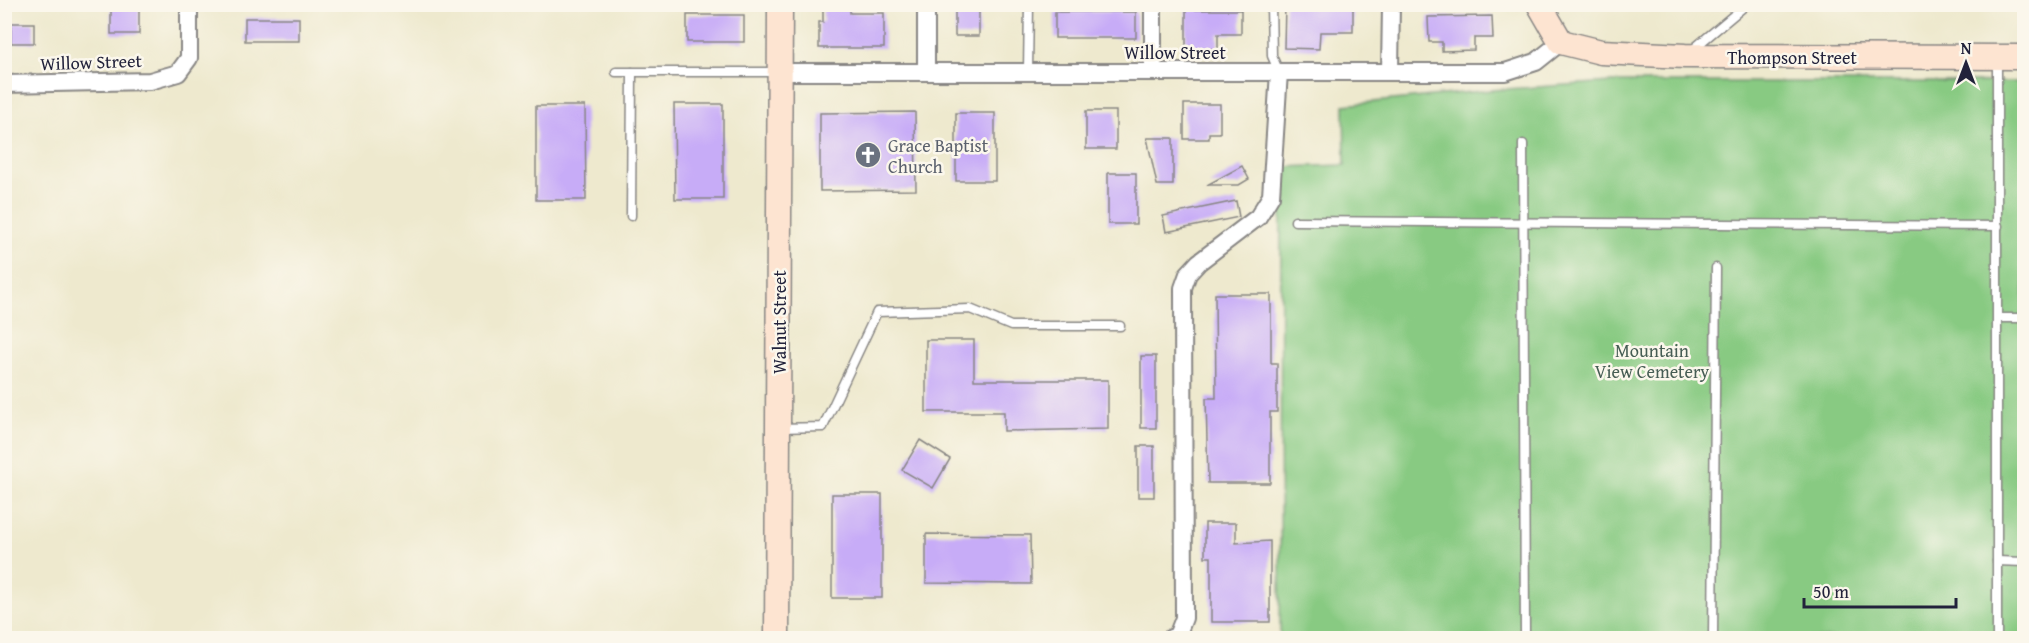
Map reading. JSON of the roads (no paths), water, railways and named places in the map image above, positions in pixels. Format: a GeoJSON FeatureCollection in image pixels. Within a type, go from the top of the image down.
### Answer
{"type":"FeatureCollection","features":[{"type":"Feature","properties":{"kind":"street","name":"Willow Street"},"geometry":{"type":"LineString","coordinates":[[4,84],[150,81],[178,73],[189,58],[189,4]]}},
{"type":"Feature","properties":{"kind":"street","name":"Walnut Street"},"geometry":{"type":"LineString","coordinates":[[777,639],[780,4]]}},
{"type":"Feature","properties":{"kind":"street"},"geometry":{"type":"LineString","coordinates":[[926,4],[926,71]]}},
{"type":"Feature","properties":{"kind":"street"},"geometry":{"type":"LineString","coordinates":[[1153,4],[1153,71]]}},
{"type":"Feature","properties":{"kind":"street"},"geometry":{"type":"LineString","coordinates":[[1390,72],[1391,4]]}},
{"type":"Feature","properties":{"kind":"street"},"geometry":{"type":"LineString","coordinates":[[1539,4],[1561,42]]}},
{"type":"Feature","properties":{"kind":"street","name":"Willow Street"},"geometry":{"type":"LineString","coordinates":[[780,72],[1505,72],[1536,62],[1561,42]]}},
{"type":"Feature","properties":{"kind":"street","name":"Thompson Street"},"geometry":{"type":"LineString","coordinates":[[1561,42],[1600,52],[1685,57],[2025,57]]}},
{"type":"Feature","properties":{"kind":"street"},"geometry":{"type":"LineString","coordinates":[[1171,639],[1177,636],[1184,618],[1183,288],[1188,274],[1199,262],[1258,217],[1271,196],[1279,72]]}},
{"type":"Feature","properties":{"kind":"lane"},"geometry":{"type":"LineString","coordinates":[[1028,71],[1029,4]]}},
{"type":"Feature","properties":{"kind":"lane"},"geometry":{"type":"LineString","coordinates":[[1271,4],[1272,56],[1279,72]]}},
{"type":"Feature","properties":{"kind":"lane"},"geometry":{"type":"LineString","coordinates":[[1685,57],[1747,4]]}},
{"type":"Feature","properties":{"kind":"lane"},"geometry":{"type":"LineString","coordinates":[[1997,57],[1997,639]]}},
{"type":"Feature","properties":{"kind":"lane"},"geometry":{"type":"LineString","coordinates":[[616,72],[780,72]]}},
{"type":"Feature","properties":{"kind":"lane"},"geometry":{"type":"LineString","coordinates":[[631,216],[632,72]]}},
{"type":"Feature","properties":{"kind":"lane"},"geometry":{"type":"LineString","coordinates":[[1523,144],[1524,639]]}},
{"type":"Feature","properties":{"kind":"lane"},"geometry":{"type":"LineString","coordinates":[[1295,221],[1998,226]]}},
{"type":"Feature","properties":{"kind":"lane"},"geometry":{"type":"LineString","coordinates":[[1713,639],[1716,268]]}},
{"type":"Feature","properties":{"kind":"lane"},"geometry":{"type":"LineString","coordinates":[[779,428],[823,427],[877,312],[970,309],[1011,326],[1120,326]]}},
{"type":"Feature","properties":{"kind":"lane"},"geometry":{"type":"LineString","coordinates":[[1998,318],[2025,318]]}},
{"type":"Feature","properties":{"kind":"lane"},"geometry":{"type":"LineString","coordinates":[[1997,561],[2025,562]]}},
{"type":"Feature","properties":{"kind":"place","name":"Grace Baptist Church"},"geometry":{"type":"Point","coordinates":[868,155]}},
{"type":"Feature","properties":{"kind":"park label","name":"Mountain View Cemetery"},"geometry":{"type":"Point","coordinates":[1652,360]}}]}
